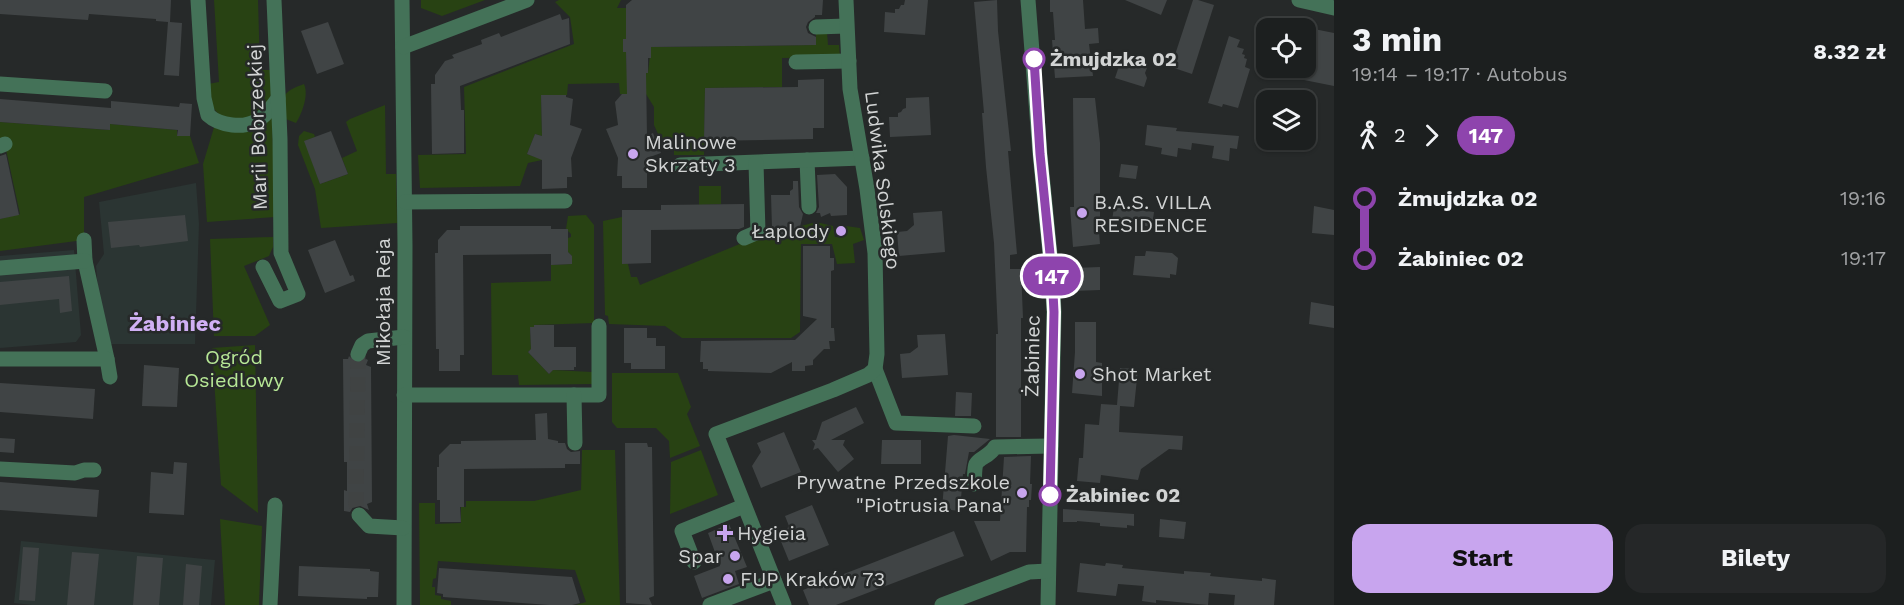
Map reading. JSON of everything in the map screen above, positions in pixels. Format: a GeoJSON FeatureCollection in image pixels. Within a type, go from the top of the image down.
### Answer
{"type":"FeatureCollection","features":[{"type":"Feature","properties":{"kind":"street"},"geometry":{"type":"LineString","coordinates":[[198,0],[204,98],[208,115],[221,123],[245,125],[254,123],[265,115],[278,99]]}},
{"type":"Feature","properties":{"kind":"street","name":"Marii Bobrzeckiej"},"geometry":{"type":"LineString","coordinates":[[263,267],[280,301],[298,294],[281,253],[274,0]]}},
{"type":"Feature","properties":{"kind":"street","name":"Mikołaja Reja"},"geometry":{"type":"LineString","coordinates":[[402,0],[405,202],[404,605]]}},
{"type":"Feature","properties":{"kind":"street"},"geometry":{"type":"LineString","coordinates":[[403,48],[527,0]]}},
{"type":"Feature","properties":{"kind":"street","name":"Ludwika Solskiego"},"geometry":{"type":"LineString","coordinates":[[846,0],[850,89],[875,253],[877,354],[875,369]]}},
{"type":"Feature","properties":{"kind":"street","name":"Żabiniec"},"geometry":{"type":"LineString","coordinates":[[1028,0],[1052,274],[1054,330],[1048,605]]}},
{"type":"Feature","properties":{"kind":"street"},"geometry":{"type":"LineString","coordinates":[[1299,0],[1334,8]]}},
{"type":"Feature","properties":{"kind":"street"},"geometry":{"type":"LineString","coordinates":[[816,27],[846,26]]}},
{"type":"Feature","properties":{"kind":"street"},"geometry":{"type":"LineString","coordinates":[[796,62],[849,61]]}},
{"type":"Feature","properties":{"kind":"street"},"geometry":{"type":"LineString","coordinates":[[0,84],[105,91]]}},
{"type":"Feature","properties":{"kind":"street"},"geometry":{"type":"LineString","coordinates":[[680,165],[862,158]]}},
{"type":"Feature","properties":{"kind":"street"},"geometry":{"type":"LineString","coordinates":[[807,160],[809,207]]}},
{"type":"Feature","properties":{"kind":"street"},"geometry":{"type":"LineString","coordinates":[[744,238],[758,232],[756,163]]}},
{"type":"Feature","properties":{"kind":"street"},"geometry":{"type":"LineString","coordinates":[[405,202],[565,201]]}},
{"type":"Feature","properties":{"kind":"street"},"geometry":{"type":"LineString","coordinates":[[84,240],[85,261],[110,377]]}},
{"type":"Feature","properties":{"kind":"street"},"geometry":{"type":"LineString","coordinates":[[0,268],[85,261]]}},
{"type":"Feature","properties":{"kind":"street"},"geometry":{"type":"LineString","coordinates":[[404,395],[599,394],[599,326]]}},
{"type":"Feature","properties":{"kind":"street"},"geometry":{"type":"LineString","coordinates":[[358,354],[362,345],[368,341],[404,337]]}},
{"type":"Feature","properties":{"kind":"street"},"geometry":{"type":"LineString","coordinates":[[0,359],[107,359]]}},
{"type":"Feature","properties":{"kind":"street"},"geometry":{"type":"LineString","coordinates":[[784,605],[716,434],[833,390],[868,375],[875,369],[896,423],[974,426]]}},
{"type":"Feature","properties":{"kind":"street"},"geometry":{"type":"LineString","coordinates":[[574,394],[575,443]]}},
{"type":"Feature","properties":{"kind":"street"},"geometry":{"type":"LineString","coordinates":[[974,484],[978,460],[991,454],[995,447],[1051,446]]}},
{"type":"Feature","properties":{"kind":"street"},"geometry":{"type":"LineString","coordinates":[[0,469],[75,473],[84,470],[94,471]]}},
{"type":"Feature","properties":{"kind":"street"},"geometry":{"type":"LineString","coordinates":[[270,605],[275,505]]}},
{"type":"Feature","properties":{"kind":"street"},"geometry":{"type":"LineString","coordinates":[[694,562],[682,531],[744,506]]}},
{"type":"Feature","properties":{"kind":"street"},"geometry":{"type":"LineString","coordinates":[[359,515],[369,526],[403,528]]}},
{"type":"Feature","properties":{"kind":"street"},"geometry":{"type":"LineString","coordinates":[[942,605],[1029,572],[1048,571]]}},
{"type":"Feature","properties":{"kind":"street"},"geometry":{"type":"LineString","coordinates":[[710,605],[774,581]]}},
{"type":"Feature","properties":{"kind":"shaded area"},"geometry":{"type":"Polygon","coordinates":[[[196,183],[199,224],[195,344],[102,344],[96,266],[104,254],[99,202],[196,183]]]}},
{"type":"Feature","properties":{"kind":"shaded area"},"geometry":{"type":"Polygon","coordinates":[[[74,250],[81,335],[76,342],[0,348],[0,256],[74,250]]]}},
{"type":"Feature","properties":{"kind":"shaded area"},"geometry":{"type":"Polygon","coordinates":[[[21,541],[215,560],[211,605],[32,605],[14,603],[21,541]]]}},
{"type":"Feature","properties":{"kind":"green space"},"geometry":{"type":"Polygon","coordinates":[[[214,0],[258,0],[260,70],[271,70],[271,92],[266,105],[260,111],[245,118],[236,120],[221,116],[211,101],[208,84],[219,82],[214,0]]]}},
{"type":"Feature","properties":{"kind":"green space"},"geometry":{"type":"Polygon","coordinates":[[[421,0],[485,0],[442,16],[421,8],[421,0]]]}},
{"type":"Feature","properties":{"kind":"green space"},"geometry":{"type":"Polygon","coordinates":[[[559,0],[621,0],[617,8],[626,8],[626,39],[623,39],[627,74],[648,73],[651,47],[816,45],[816,33],[827,32],[828,45],[839,45],[840,57],[782,58],[782,87],[705,88],[704,155],[674,155],[674,144],[662,143],[654,125],[654,107],[646,94],[620,94],[619,83],[568,84],[567,95],[541,95],[542,136],[535,134],[527,154],[535,157],[539,148],[542,160],[528,163],[520,186],[420,188],[418,155],[466,154],[464,87],[574,44],[570,17],[555,2],[559,0]]]}},
{"type":"Feature","properties":{"kind":"green space"},"geometry":{"type":"Polygon","coordinates":[[[304,84],[305,99],[296,123],[283,118],[284,96],[287,92],[304,84]]]}},
{"type":"Feature","properties":{"kind":"green space"},"geometry":{"type":"Polygon","coordinates":[[[385,105],[386,174],[396,174],[397,223],[321,228],[315,189],[298,145],[299,136],[304,131],[314,134],[315,137],[305,141],[320,184],[348,174],[342,158],[357,151],[346,122],[385,105]]]}},
{"type":"Feature","properties":{"kind":"green space"},"geometry":{"type":"Polygon","coordinates":[[[272,116],[275,217],[207,222],[203,164],[215,124],[272,116]]]}},
{"type":"Feature","properties":{"kind":"green space"},"geometry":{"type":"Polygon","coordinates":[[[0,122],[109,130],[110,124],[177,130],[177,136],[190,136],[199,163],[84,197],[84,240],[0,251],[0,219],[20,214],[5,145],[0,146],[0,122]]]}},
{"type":"Feature","properties":{"kind":"green space"},"geometry":{"type":"Polygon","coordinates":[[[699,186],[721,186],[721,204],[699,205],[699,186]]]}},
{"type":"Feature","properties":{"kind":"green space"},"geometry":{"type":"Polygon","coordinates":[[[586,215],[594,225],[594,323],[534,325],[530,328],[531,349],[528,352],[549,374],[553,370],[592,372],[592,384],[519,385],[518,375],[492,375],[491,283],[551,281],[551,265],[572,264],[572,256],[568,252],[568,238],[571,234],[566,229],[568,216],[586,215]]]}},
{"type":"Feature","properties":{"kind":"green space"},"geometry":{"type":"Polygon","coordinates":[[[622,217],[622,263],[628,264],[631,277],[637,277],[640,285],[769,232],[773,236],[786,239],[795,235],[801,226],[816,222],[833,226],[835,237],[846,236],[848,231],[846,226],[860,228],[864,240],[853,244],[855,263],[837,264],[832,244],[801,244],[800,332],[791,338],[682,338],[665,326],[609,324],[608,316],[605,315],[603,221],[622,217]]]}},
{"type":"Feature","properties":{"kind":"green space"},"geometry":{"type":"Polygon","coordinates":[[[273,237],[273,247],[269,256],[244,266],[270,325],[255,336],[214,336],[210,239],[273,237]]]}},
{"type":"Feature","properties":{"kind":"green space","name":"Ogród Osiedlowy"},"geometry":{"type":"Polygon","coordinates":[[[255,345],[258,513],[221,485],[212,348],[255,345]]]}},
{"type":"Feature","properties":{"kind":"green space"},"geometry":{"type":"Polygon","coordinates":[[[612,373],[678,373],[691,407],[687,414],[700,446],[670,458],[669,441],[656,428],[617,428],[612,422],[612,373]]]}},
{"type":"Feature","properties":{"kind":"green space"},"geometry":{"type":"Polygon","coordinates":[[[582,450],[615,450],[620,605],[576,605],[586,602],[575,570],[438,561],[436,578],[433,579],[432,587],[435,587],[435,595],[451,601],[451,605],[420,605],[419,503],[435,503],[435,524],[461,523],[461,507],[466,507],[466,501],[534,501],[581,490],[582,450]]]}},
{"type":"Feature","properties":{"kind":"green space"},"geometry":{"type":"Polygon","coordinates":[[[701,450],[718,495],[670,514],[671,462],[701,450]]]}},
{"type":"Feature","properties":{"kind":"green space"},"geometry":{"type":"Polygon","coordinates":[[[220,519],[262,526],[259,605],[225,605],[220,519]]]}},
{"type":"Feature","properties":{"kind":"building"},"geometry":{"type":"Polygon","coordinates":[[[0,0],[171,0],[170,22],[182,23],[179,76],[164,75],[168,22],[89,14],[88,20],[0,14],[0,0]]]}},
{"type":"Feature","properties":{"kind":"building"},"geometry":{"type":"Polygon","coordinates":[[[632,0],[823,0],[822,15],[815,15],[806,27],[808,33],[816,37],[816,45],[651,47],[651,58],[648,58],[648,73],[646,73],[647,136],[653,133],[661,153],[647,158],[647,188],[622,188],[622,176],[617,176],[618,158],[606,129],[618,125],[615,102],[622,94],[627,94],[626,52],[623,52],[623,39],[626,39],[626,5],[632,0]]]}},
{"type":"Feature","properties":{"kind":"building"},"geometry":{"type":"Polygon","coordinates":[[[905,0],[928,0],[925,35],[884,32],[885,12],[895,13],[895,9],[904,5],[905,0]]]}},
{"type":"Feature","properties":{"kind":"building"},"geometry":{"type":"Polygon","coordinates":[[[997,0],[998,31],[1011,151],[1008,151],[1017,254],[1010,255],[1010,269],[1021,269],[1023,318],[1021,318],[1021,437],[996,437],[996,334],[998,334],[994,243],[974,2],[997,0]]]}},
{"type":"Feature","properties":{"kind":"building"},"geometry":{"type":"Polygon","coordinates":[[[1050,0],[1083,0],[1085,29],[1098,28],[1099,43],[1089,44],[1093,76],[1055,78],[1052,40],[1055,40],[1050,0]]]}},
{"type":"Feature","properties":{"kind":"building"},"geometry":{"type":"Polygon","coordinates":[[[1125,0],[1167,0],[1161,15],[1125,0]]]}},
{"type":"Feature","properties":{"kind":"building"},"geometry":{"type":"Polygon","coordinates":[[[1193,0],[1214,5],[1192,74],[1171,67],[1193,0]]]}},
{"type":"Feature","properties":{"kind":"building"},"geometry":{"type":"Polygon","coordinates":[[[560,14],[562,20],[569,18],[570,44],[460,86],[461,110],[464,110],[464,153],[432,154],[431,84],[435,84],[435,75],[445,61],[454,58],[452,55],[482,44],[481,40],[499,33],[501,37],[560,14]]]}},
{"type":"Feature","properties":{"kind":"building"},"geometry":{"type":"Polygon","coordinates":[[[328,22],[344,64],[317,74],[301,31],[328,22]]]}},
{"type":"Feature","properties":{"kind":"building"},"geometry":{"type":"Polygon","coordinates":[[[1316,29],[1334,33],[1334,86],[1304,80],[1304,78],[1316,78],[1316,29]]]}},
{"type":"Feature","properties":{"kind":"building"},"geometry":{"type":"Polygon","coordinates":[[[1229,36],[1240,40],[1237,47],[1244,49],[1242,54],[1247,59],[1245,67],[1250,69],[1238,108],[1208,103],[1229,36]]]}},
{"type":"Feature","properties":{"kind":"building"},"geometry":{"type":"Polygon","coordinates":[[[1134,56],[1142,58],[1147,68],[1144,87],[1115,78],[1122,57],[1128,59],[1134,56]]]}},
{"type":"Feature","properties":{"kind":"building"},"geometry":{"type":"Polygon","coordinates":[[[824,79],[824,128],[813,128],[813,139],[704,141],[705,88],[798,87],[798,80],[824,79]]]}},
{"type":"Feature","properties":{"kind":"building"},"geometry":{"type":"Polygon","coordinates":[[[541,95],[566,95],[573,99],[570,125],[582,129],[571,158],[572,177],[567,177],[567,188],[542,189],[542,160],[527,154],[535,134],[542,136],[541,95]]]}},
{"type":"Feature","properties":{"kind":"building"},"geometry":{"type":"Polygon","coordinates":[[[929,97],[931,135],[890,137],[889,117],[898,117],[898,113],[906,108],[906,98],[929,97]]]}},
{"type":"Feature","properties":{"kind":"building"},"geometry":{"type":"Polygon","coordinates":[[[1073,98],[1095,98],[1100,143],[1100,220],[1098,219],[1100,244],[1073,247],[1070,207],[1074,207],[1073,98]]]}},
{"type":"Feature","properties":{"kind":"building"},"geometry":{"type":"Polygon","coordinates":[[[0,99],[111,108],[111,101],[179,107],[180,103],[192,104],[190,136],[177,136],[178,130],[110,124],[110,130],[0,122],[0,99]]]}},
{"type":"Feature","properties":{"kind":"building"},"geometry":{"type":"Polygon","coordinates":[[[1147,125],[1177,128],[1176,131],[1239,136],[1237,149],[1230,148],[1229,161],[1212,158],[1214,146],[1192,143],[1191,150],[1178,148],[1177,157],[1161,154],[1162,148],[1145,145],[1147,125]]]}},
{"type":"Feature","properties":{"kind":"building"},"geometry":{"type":"Polygon","coordinates":[[[331,131],[348,174],[320,184],[304,141],[331,131]]]}},
{"type":"Feature","properties":{"kind":"building"},"geometry":{"type":"Polygon","coordinates":[[[6,154],[19,215],[0,219],[0,156],[6,154]]]}},
{"type":"Feature","properties":{"kind":"building"},"geometry":{"type":"Polygon","coordinates":[[[1121,164],[1138,166],[1136,179],[1119,177],[1121,164]]]}},
{"type":"Feature","properties":{"kind":"building"},"geometry":{"type":"Polygon","coordinates":[[[835,174],[847,187],[847,215],[831,216],[830,213],[821,217],[820,213],[816,213],[819,207],[817,175],[835,174]]]}},
{"type":"Feature","properties":{"kind":"building"},"geometry":{"type":"Polygon","coordinates":[[[793,181],[798,181],[799,207],[803,214],[798,236],[777,235],[772,228],[771,195],[790,195],[793,181]]]}},
{"type":"Feature","properties":{"kind":"building"},"geometry":{"type":"Polygon","coordinates":[[[744,204],[744,227],[739,229],[651,230],[651,263],[622,264],[622,210],[661,210],[661,205],[744,204]]]}},
{"type":"Feature","properties":{"kind":"building"},"geometry":{"type":"Polygon","coordinates":[[[1314,206],[1334,210],[1334,235],[1312,233],[1314,206]]]}},
{"type":"Feature","properties":{"kind":"building"},"geometry":{"type":"Polygon","coordinates":[[[1114,207],[1154,212],[1152,227],[1112,221],[1114,207]]]}},
{"type":"Feature","properties":{"kind":"building"},"geometry":{"type":"Polygon","coordinates":[[[942,211],[945,252],[899,256],[897,232],[907,231],[914,225],[913,213],[942,211]]]}},
{"type":"Feature","properties":{"kind":"building"},"geometry":{"type":"Polygon","coordinates":[[[185,215],[188,241],[111,248],[108,222],[185,215]]]}},
{"type":"Feature","properties":{"kind":"building"},"geometry":{"type":"Polygon","coordinates":[[[460,226],[551,226],[551,229],[568,229],[568,252],[572,256],[572,264],[551,265],[551,254],[463,255],[464,355],[460,355],[460,371],[439,371],[439,349],[436,349],[435,253],[438,253],[438,240],[447,230],[460,230],[460,226]]]}},
{"type":"Feature","properties":{"kind":"building"},"geometry":{"type":"Polygon","coordinates":[[[335,240],[350,276],[353,275],[355,281],[325,293],[308,250],[335,240]]]}},
{"type":"Feature","properties":{"kind":"building"},"geometry":{"type":"Polygon","coordinates":[[[803,246],[830,246],[830,258],[834,258],[834,270],[831,271],[831,328],[834,328],[835,341],[829,341],[830,349],[824,349],[813,360],[813,365],[805,366],[805,371],[792,371],[792,362],[771,373],[703,369],[703,362],[700,362],[701,341],[795,340],[817,319],[803,316],[803,246]]]}},
{"type":"Feature","properties":{"kind":"building"},"geometry":{"type":"Polygon","coordinates":[[[1146,251],[1172,253],[1178,258],[1176,275],[1170,274],[1170,278],[1133,275],[1135,256],[1145,256],[1146,251]]]}},
{"type":"Feature","properties":{"kind":"building"},"geometry":{"type":"Polygon","coordinates":[[[1100,267],[1100,290],[1074,291],[1074,268],[1100,267]]]}},
{"type":"Feature","properties":{"kind":"building"},"geometry":{"type":"Polygon","coordinates":[[[69,276],[72,311],[60,313],[59,299],[0,305],[0,282],[69,276]]]}},
{"type":"Feature","properties":{"kind":"building"},"geometry":{"type":"Polygon","coordinates":[[[1311,302],[1334,306],[1334,328],[1309,324],[1311,302]]]}},
{"type":"Feature","properties":{"kind":"building"},"geometry":{"type":"Polygon","coordinates":[[[1075,322],[1096,322],[1096,362],[1102,363],[1102,396],[1072,393],[1075,322]]]}},
{"type":"Feature","properties":{"kind":"building"},"geometry":{"type":"Polygon","coordinates":[[[554,325],[554,347],[576,347],[574,370],[553,370],[549,374],[528,352],[531,349],[530,327],[554,325]]]}},
{"type":"Feature","properties":{"kind":"building"},"geometry":{"type":"Polygon","coordinates":[[[624,328],[647,328],[647,338],[656,338],[656,346],[665,346],[665,369],[631,369],[631,363],[624,363],[624,328]]]}},
{"type":"Feature","properties":{"kind":"building"},"geometry":{"type":"Polygon","coordinates":[[[945,334],[948,375],[902,378],[900,354],[910,353],[918,347],[917,335],[945,334]]]}},
{"type":"Feature","properties":{"kind":"building"},"geometry":{"type":"Polygon","coordinates":[[[349,356],[355,363],[360,364],[368,360],[366,365],[371,367],[372,502],[367,504],[369,510],[358,505],[350,512],[344,511],[347,462],[344,462],[343,359],[348,359],[349,356]]]}},
{"type":"Feature","properties":{"kind":"building"},"geometry":{"type":"Polygon","coordinates":[[[144,365],[179,368],[177,407],[142,406],[144,365]]]}},
{"type":"Feature","properties":{"kind":"building"},"geometry":{"type":"Polygon","coordinates":[[[1120,368],[1138,369],[1134,407],[1120,406],[1119,432],[1183,436],[1182,450],[1169,449],[1141,469],[1138,480],[1101,475],[1100,483],[1077,481],[1079,458],[1083,458],[1085,424],[1099,425],[1101,404],[1117,405],[1120,368]]]}},
{"type":"Feature","properties":{"kind":"building"},"geometry":{"type":"Polygon","coordinates":[[[0,383],[95,389],[93,419],[0,412],[0,383]]]}},
{"type":"Feature","properties":{"kind":"building"},"geometry":{"type":"Polygon","coordinates":[[[956,392],[972,393],[971,416],[955,416],[956,392]]]}},
{"type":"Feature","properties":{"kind":"building"},"geometry":{"type":"Polygon","coordinates":[[[856,407],[864,423],[831,440],[845,440],[843,445],[854,459],[838,472],[818,448],[813,450],[815,444],[812,440],[816,440],[822,422],[856,407]]]}},
{"type":"Feature","properties":{"kind":"building"},"geometry":{"type":"Polygon","coordinates":[[[547,413],[548,439],[565,443],[571,452],[580,451],[580,464],[565,464],[565,468],[464,469],[464,507],[460,507],[461,522],[440,522],[440,500],[437,500],[439,455],[450,444],[461,444],[461,441],[536,440],[535,414],[547,413]]]}},
{"type":"Feature","properties":{"kind":"building"},"geometry":{"type":"Polygon","coordinates":[[[784,432],[801,472],[761,488],[752,466],[761,452],[757,443],[784,432]]]}},
{"type":"Feature","properties":{"kind":"building"},"geometry":{"type":"Polygon","coordinates":[[[948,436],[990,439],[974,452],[969,452],[965,474],[963,474],[960,511],[942,509],[948,436]]]}},
{"type":"Feature","properties":{"kind":"building"},"geometry":{"type":"Polygon","coordinates":[[[0,438],[15,439],[14,453],[0,452],[0,438]]]}},
{"type":"Feature","properties":{"kind":"building"},"geometry":{"type":"Polygon","coordinates":[[[882,440],[921,440],[921,464],[881,464],[882,440]]]}},
{"type":"Feature","properties":{"kind":"building"},"geometry":{"type":"Polygon","coordinates":[[[625,443],[647,443],[648,447],[652,447],[654,596],[649,598],[652,605],[626,603],[625,443]]]}},
{"type":"Feature","properties":{"kind":"building"},"geometry":{"type":"Polygon","coordinates":[[[1031,456],[1030,484],[1032,484],[1031,500],[1027,507],[1026,552],[1010,552],[991,561],[974,521],[1000,521],[1004,457],[1031,456]]]}},
{"type":"Feature","properties":{"kind":"building"},"geometry":{"type":"Polygon","coordinates":[[[174,462],[187,463],[184,515],[149,513],[151,472],[173,474],[174,462]]]}},
{"type":"Feature","properties":{"kind":"building"},"geometry":{"type":"Polygon","coordinates":[[[0,482],[99,490],[97,517],[0,510],[0,482]]]}},
{"type":"Feature","properties":{"kind":"building"},"geometry":{"type":"Polygon","coordinates":[[[812,505],[829,545],[789,561],[780,539],[789,526],[785,516],[812,505]]]}},
{"type":"Feature","properties":{"kind":"building"},"geometry":{"type":"Polygon","coordinates":[[[1063,509],[1134,514],[1134,526],[1127,525],[1127,528],[1100,526],[1100,523],[1063,522],[1063,509]]]}},
{"type":"Feature","properties":{"kind":"building"},"geometry":{"type":"Polygon","coordinates":[[[1160,519],[1186,522],[1184,539],[1159,537],[1160,519]]]}},
{"type":"Feature","properties":{"kind":"building"},"geometry":{"type":"Polygon","coordinates":[[[729,524],[747,567],[735,571],[739,584],[702,598],[694,576],[720,566],[708,533],[729,524]]]}},
{"type":"Feature","properties":{"kind":"building"},"geometry":{"type":"Polygon","coordinates":[[[954,531],[964,556],[836,605],[809,605],[803,590],[954,531]]]}},
{"type":"Feature","properties":{"kind":"building"},"geometry":{"type":"Polygon","coordinates":[[[23,547],[39,548],[35,601],[19,600],[23,547]]]}},
{"type":"Feature","properties":{"kind":"building"},"geometry":{"type":"Polygon","coordinates":[[[72,552],[99,554],[94,605],[67,605],[72,552]]]}},
{"type":"Feature","properties":{"kind":"building"},"geometry":{"type":"Polygon","coordinates":[[[137,556],[163,558],[159,605],[133,605],[137,556]]]}},
{"type":"Feature","properties":{"kind":"building"},"geometry":{"type":"Polygon","coordinates":[[[1080,563],[1105,566],[1106,563],[1123,565],[1122,568],[1184,574],[1184,571],[1211,573],[1210,576],[1262,581],[1262,578],[1276,580],[1274,605],[1234,605],[1235,595],[1209,593],[1208,605],[1156,600],[1156,603],[1142,601],[1144,586],[1118,584],[1116,596],[1077,592],[1080,563]]]}},
{"type":"Feature","properties":{"kind":"building"},"geometry":{"type":"Polygon","coordinates":[[[186,564],[202,566],[199,605],[183,605],[186,564]]]}},
{"type":"Feature","properties":{"kind":"building"},"geometry":{"type":"Polygon","coordinates":[[[299,566],[370,569],[370,571],[379,572],[378,597],[367,597],[367,599],[298,596],[299,566]]]}},
{"type":"Feature","properties":{"kind":"building"},"geometry":{"type":"Polygon","coordinates":[[[439,568],[572,577],[580,603],[549,605],[443,597],[443,594],[437,593],[439,568]]]}},
{"type":"Feature","properties":{"kind":"tunnel"},"geometry":{"type":"LineString","coordinates":[[358,354],[356,504],[359,515]]}},
{"type":"Feature","properties":{"kind":"bus line","name":"147"},"geometry":{"type":"LineString","coordinates":[[1034,59],[1054,312],[1050,495]]}},
{"type":"Feature","properties":{"kind":"place","name":"Żmujdzka 02"},"geometry":{"type":"Point","coordinates":[1034,59]}},
{"type":"Feature","properties":{"kind":"place","name":"Malinowe Skrzaty 3"},"geometry":{"type":"Point","coordinates":[633,154]}},
{"type":"Feature","properties":{"kind":"place","name":"B.A.S. VILLA RESIDENCE"},"geometry":{"type":"Point","coordinates":[1082,213]}},
{"type":"Feature","properties":{"kind":"place","name":"Łaplody"},"geometry":{"type":"Point","coordinates":[841,231]}},
{"type":"Feature","properties":{"kind":"place","name":"Shot Market"},"geometry":{"type":"Point","coordinates":[1080,374]}},
{"type":"Feature","properties":{"kind":"place","name":"Prywatne Przedszkole \"Piotrusia Pana\""},"geometry":{"type":"Point","coordinates":[1022,493]}},
{"type":"Feature","properties":{"kind":"place","name":"Żabiniec 02"},"geometry":{"type":"Point","coordinates":[1050,495]}},
{"type":"Feature","properties":{"kind":"place","name":"Hygieia"},"geometry":{"type":"Point","coordinates":[725,533]}},
{"type":"Feature","properties":{"kind":"place","name":"Spar"},"geometry":{"type":"Point","coordinates":[735,556]}},
{"type":"Feature","properties":{"kind":"place","name":"FUP Kraków 73"},"geometry":{"type":"Point","coordinates":[728,579]}},
{"type":"Feature","properties":{"kind":"district","name":"Żabiniec"},"geometry":{"type":"Point","coordinates":[175,323]}}]}
